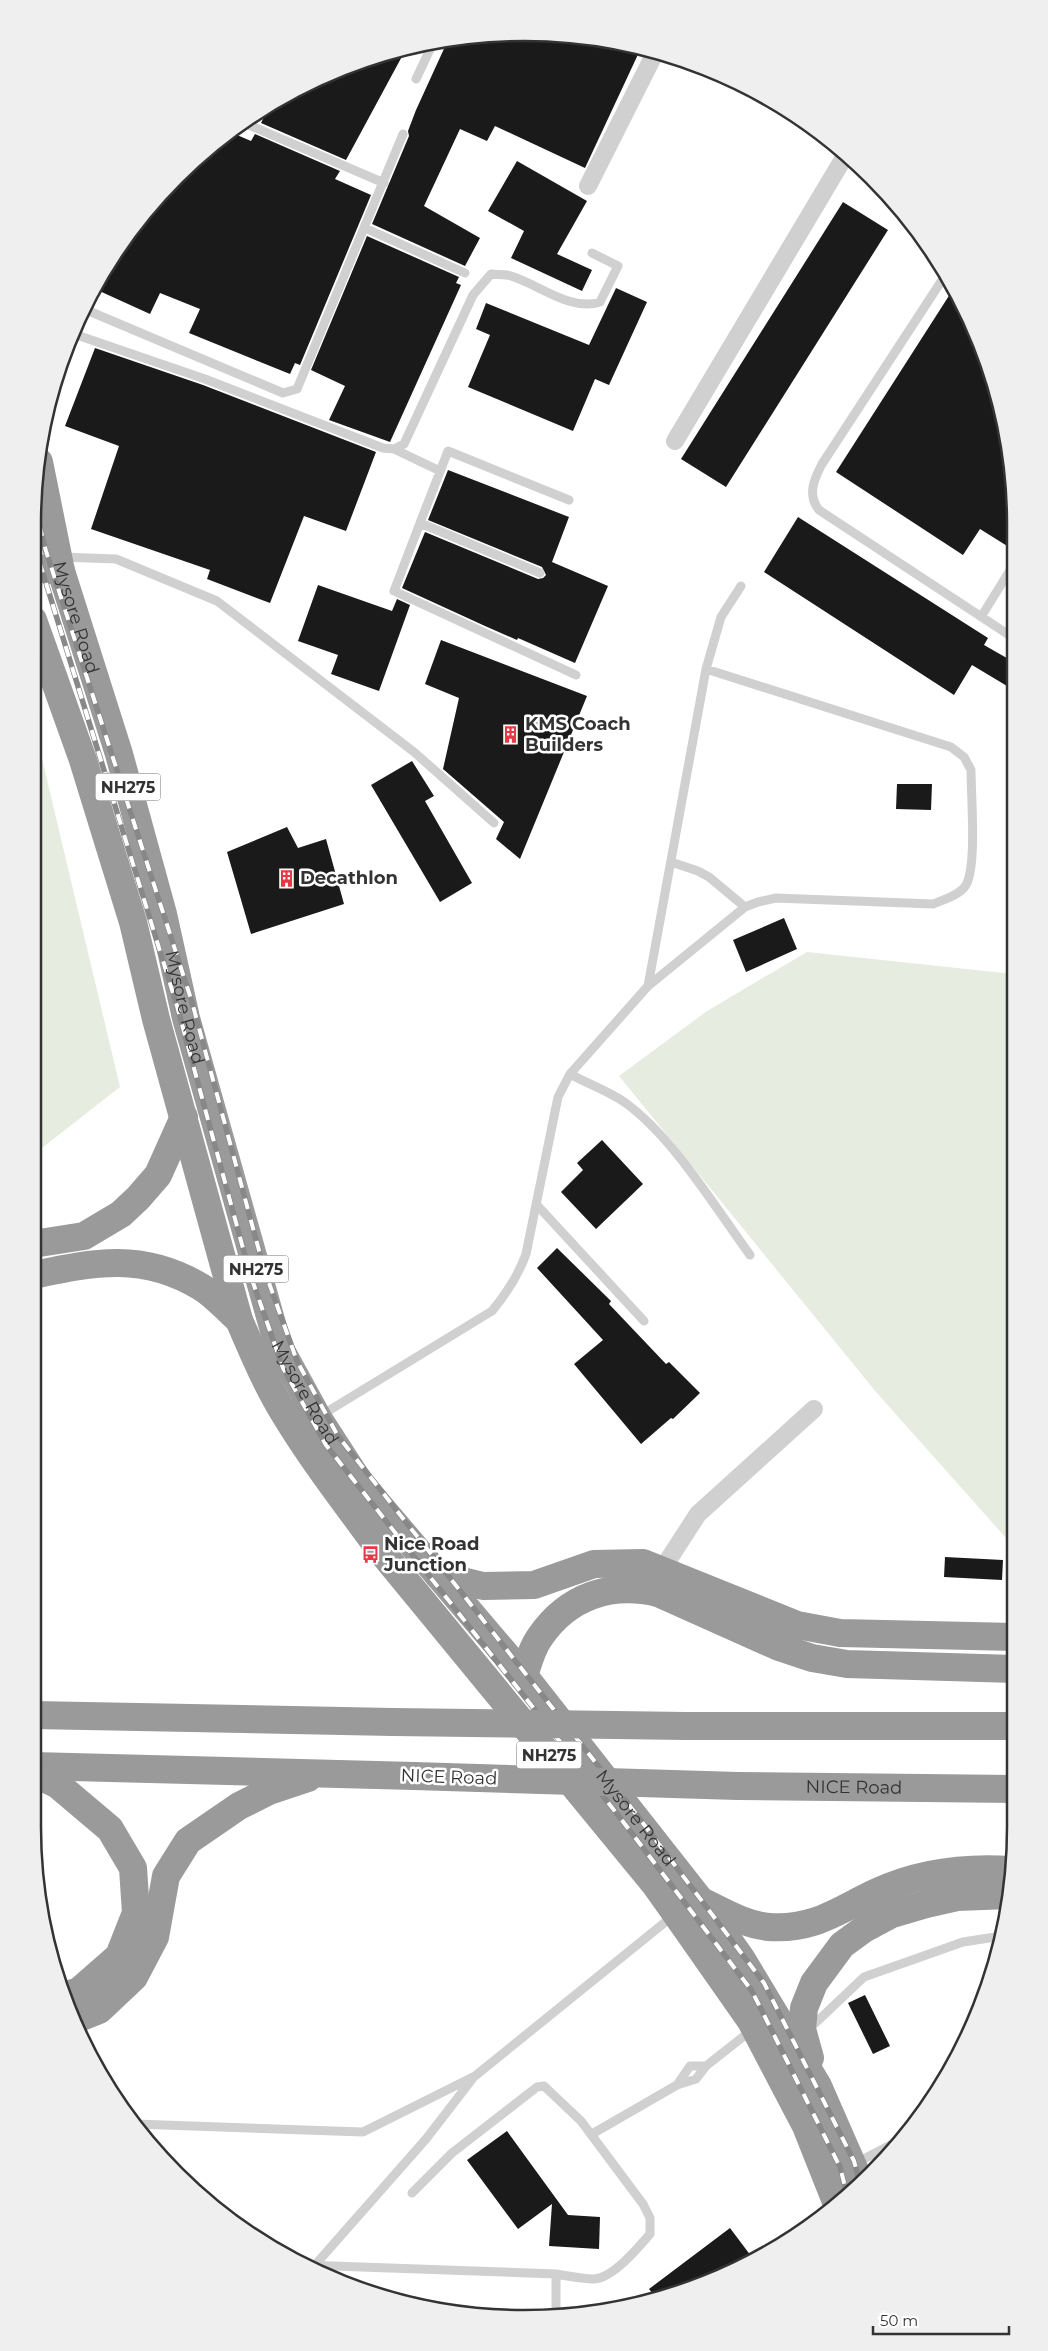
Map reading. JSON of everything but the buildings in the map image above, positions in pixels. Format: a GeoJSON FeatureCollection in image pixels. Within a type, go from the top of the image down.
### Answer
{"type":"FeatureCollection","features":[{"type":"Feature","properties":{"kind":"highway","name":"Mysore Road"},"geometry":{"type":"LineString","coordinates":[[43,484],[60,564],[122,764],[163,914],[186,1018],[278,1345],[318,1418],[360,1483],[524,1676],[700,1900],[741,1958],[818,2086],[859,2174]]}},
{"type":"Feature","properties":{"kind":"highway"},"geometry":{"type":"LineString","coordinates":[[41,567],[60,564]]}},
{"type":"Feature","properties":{"kind":"highway","name":"Mysore Road"},"geometry":{"type":"LineString","coordinates":[[41,651],[84,760],[133,922],[156,1019],[239,1320],[259,1366],[283,1412],[340,1496],[382,1551],[654,1883],[676,1914],[754,2028],[806,2126],[834,2197]]}},
{"type":"Feature","properties":{"kind":"highway"},"geometry":{"type":"LineString","coordinates":[[41,1243],[84,1236],[121,1214],[158,1174],[184,1117]]}},
{"type":"Feature","properties":{"kind":"highway"},"geometry":{"type":"LineString","coordinates":[[41,1272],[89,1263],[121,1262],[148,1266],[202,1288],[239,1320]]}},
{"type":"Feature","properties":{"kind":"highway"},"geometry":{"type":"LineString","coordinates":[[438,1575],[484,1586],[526,1586],[534,1585],[594,1564],[643,1563],[797,1625],[840,1634],[1007,1637]]}},
{"type":"Feature","properties":{"kind":"highway"},"geometry":{"type":"LineString","coordinates":[[524,1676],[540,1638],[556,1618],[576,1603],[599,1593],[622,1588],[658,1593],[779,1647],[812,1658],[847,1664],[1007,1669]]}},
{"type":"Feature","properties":{"kind":"highway"},"geometry":{"type":"LineString","coordinates":[[41,1713],[133,1719],[686,1726],[1007,1726]]}},
{"type":"Feature","properties":{"kind":"highway","name":"NICE Road"},"geometry":{"type":"LineString","coordinates":[[41,1766],[323,1772],[738,1786],[1007,1789]]}},
{"type":"Feature","properties":{"kind":"highway"},"geometry":{"type":"LineString","coordinates":[[80,2017],[98,2010],[134,1977],[155,1937],[166,1876],[188,1841],[239,1806],[269,1791],[323,1772]]}},
{"type":"Feature","properties":{"kind":"highway"},"geometry":{"type":"LineString","coordinates":[[41,1777],[58,1785],[110,1829],[132,1868],[136,1913],[119,1956],[79,1991],[71,1994]]}},
{"type":"Feature","properties":{"kind":"highway"},"geometry":{"type":"LineString","coordinates":[[700,1900],[739,1919],[768,1927],[796,1926],[823,1920],[876,1892],[935,1874],[1005,1870]]}},
{"type":"Feature","properties":{"kind":"highway"},"geometry":{"type":"LineString","coordinates":[[818,2086],[802,2029],[804,2008],[814,1982],[842,1945],[864,1928],[892,1914],[957,1897],[1002,1895]]}},
{"type":"Feature","properties":{"kind":"street"},"geometry":{"type":"LineString","coordinates":[[588,186],[653,59]]}},
{"type":"Feature","properties":{"kind":"street"},"geometry":{"type":"LineString","coordinates":[[675,441],[842,161]]}},
{"type":"Feature","properties":{"kind":"street"},"geometry":{"type":"LineString","coordinates":[[661,1571],[698,1514],[814,1409]]}},
{"type":"Feature","properties":{"kind":"lane"},"geometry":{"type":"LineString","coordinates":[[416,79],[429,51]]}},
{"type":"Feature","properties":{"kind":"lane"},"geometry":{"type":"LineString","coordinates":[[252,126],[384,183]]}},
{"type":"Feature","properties":{"kind":"lane"},"geometry":{"type":"LineString","coordinates":[[90,312],[283,393],[297,389],[302,383],[403,134]]}},
{"type":"Feature","properties":{"kind":"lane"},"geometry":{"type":"LineString","coordinates":[[365,228],[465,273]]}},
{"type":"Feature","properties":{"kind":"lane"},"geometry":{"type":"LineString","coordinates":[[394,449],[404,444],[473,296],[491,274],[510,275],[563,298],[589,306],[600,302],[618,266],[592,253]]}},
{"type":"Feature","properties":{"kind":"lane"},"geometry":{"type":"LineString","coordinates":[[941,282],[822,464],[812,486],[813,497],[819,510],[1007,634]]}},
{"type":"Feature","properties":{"kind":"lane"},"geometry":{"type":"LineString","coordinates":[[79,337],[205,380],[383,448],[394,449],[440,472]]}},
{"type":"Feature","properties":{"kind":"lane"},"geometry":{"type":"LineString","coordinates":[[569,500],[448,451],[394,591],[576,676]]}},
{"type":"Feature","properties":{"kind":"lane"},"geometry":{"type":"LineString","coordinates":[[420,523],[540,573]]}},
{"type":"Feature","properties":{"kind":"lane"},"geometry":{"type":"LineString","coordinates":[[60,564],[116,559],[217,601],[414,752],[494,823]]}},
{"type":"Feature","properties":{"kind":"lane"},"geometry":{"type":"LineString","coordinates":[[980,617],[1007,575]]}},
{"type":"Feature","properties":{"kind":"lane"},"geometry":{"type":"LineString","coordinates":[[648,986],[706,669],[721,617],[741,586]]}},
{"type":"Feature","properties":{"kind":"lane"},"geometry":{"type":"LineString","coordinates":[[318,1418],[492,1311],[518,1276],[526,1254],[558,1097],[570,1074],[648,986],[745,908],[758,902],[776,898],[933,904],[949,898],[965,887],[971,870],[971,770],[964,757],[951,747],[706,669]]}},
{"type":"Feature","properties":{"kind":"lane"},"geometry":{"type":"LineString","coordinates":[[671,862],[698,871],[709,877],[745,908]]}},
{"type":"Feature","properties":{"kind":"lane"},"geometry":{"type":"LineString","coordinates":[[570,1074],[626,1103],[651,1124],[672,1148],[750,1255]]}},
{"type":"Feature","properties":{"kind":"lane"},"geometry":{"type":"LineString","coordinates":[[536,1204],[644,1320]]}},
{"type":"Feature","properties":{"kind":"lane"},"geometry":{"type":"LineString","coordinates":[[144,2124],[363,2132],[475,2076],[676,1914]]}},
{"type":"Feature","properties":{"kind":"lane"},"geometry":{"type":"LineString","coordinates":[[804,2035],[864,1977],[964,1942],[993,1937]]}},
{"type":"Feature","properties":{"kind":"lane"},"geometry":{"type":"LineString","coordinates":[[592,2134],[677,2085],[696,2080],[706,2066],[754,2028]]}},
{"type":"Feature","properties":{"kind":"lane"},"geometry":{"type":"LineString","coordinates":[[317,2263],[426,2139],[475,2076]]}},
{"type":"Feature","properties":{"kind":"lane"},"geometry":{"type":"LineString","coordinates":[[322,2265],[556,2274],[594,2279],[607,2276],[638,2248],[650,2234],[650,2218],[643,2204],[592,2134],[551,2090],[544,2086],[537,2087],[452,2153],[412,2192]]}},
{"type":"Feature","properties":{"kind":"lane"},"geometry":{"type":"LineString","coordinates":[[556,2274],[556,2309]]}},
{"type":"Feature","properties":{"kind":"shaded area"},"geometry":{"type":"Polygon","coordinates":[[[41,755],[120,1087],[41,1149],[41,755]]]}},
{"type":"Feature","properties":{"kind":"shaded area"},"geometry":{"type":"Polygon","coordinates":[[[807,952],[1007,973],[1007,1539],[876,1392],[619,1076],[707,1011],[807,952]]]}},
{"type":"Feature","properties":{"kind":"railway"},"geometry":{"type":"LineString","coordinates":[[41,531],[192,1002],[264,1269],[297,1361],[338,1436],[633,1810],[764,1983],[854,2161],[858,2175]]}},
{"type":"Feature","properties":{"kind":"railway"},"geometry":{"type":"LineString","coordinates":[[41,567],[177,1006],[250,1274],[283,1368],[326,1445],[621,1819],[752,1991],[840,2167],[845,2187]]}},
{"type":"Feature","properties":{"kind":"place","name":"KMS Coach Builders"},"geometry":{"type":"Point","coordinates":[511,734]}},
{"type":"Feature","properties":{"kind":"place","name":"Decathlon"},"geometry":{"type":"Point","coordinates":[286,878]}},
{"type":"Feature","properties":{"kind":"place","name":"Nice Road Junction"},"geometry":{"type":"Point","coordinates":[370,1554]}}]}
